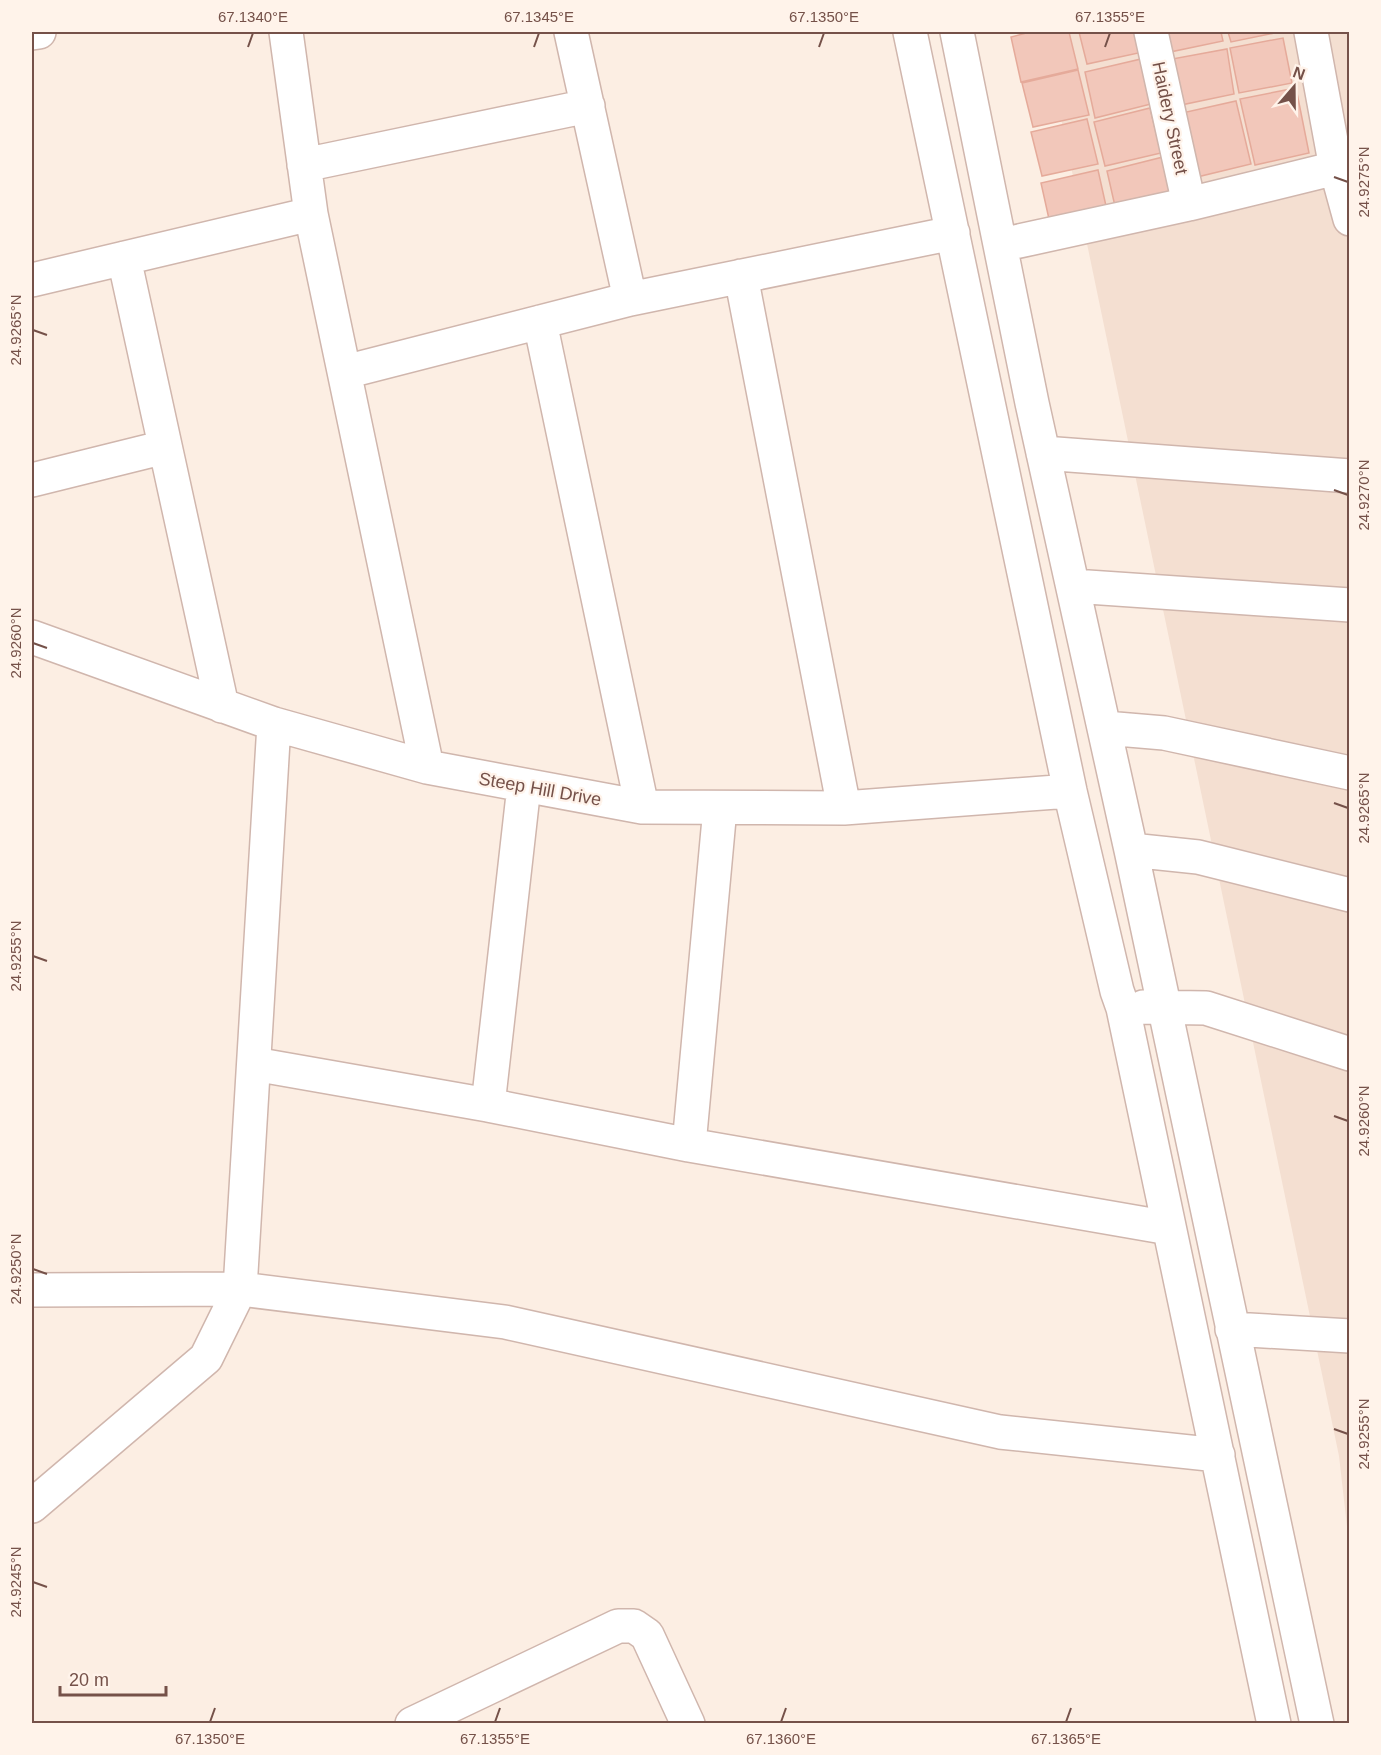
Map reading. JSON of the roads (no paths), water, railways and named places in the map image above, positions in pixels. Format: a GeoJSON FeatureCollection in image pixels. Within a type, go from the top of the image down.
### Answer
{"type":"FeatureCollection","features":[{"type":"Feature","properties":{"kind":"street"},"geometry":{"type":"LineString","coordinates":[[32,33],[39,32]]}},
{"type":"Feature","properties":{"kind":"street"},"geometry":{"type":"LineString","coordinates":[[286,32],[311,214],[427,767]]}},
{"type":"Feature","properties":{"kind":"street"},"geometry":{"type":"LineString","coordinates":[[571,32],[630,299]]}},
{"type":"Feature","properties":{"kind":"street"},"geometry":{"type":"LineString","coordinates":[[910,32],[1070,791],[1117,992],[1123,1008],[1274,1724]]}},
{"type":"Feature","properties":{"kind":"street"},"geometry":{"type":"LineString","coordinates":[[957,32],[1043,453],[1105,728],[1317,1724]]}},
{"type":"Feature","properties":{"kind":"street","name":"Haidery Street"},"geometry":{"type":"LineString","coordinates":[[1151,32],[1189,204]]}},
{"type":"Feature","properties":{"kind":"street"},"geometry":{"type":"LineString","coordinates":[[1311,32],[1336,168],[1350,219]]}},
{"type":"Feature","properties":{"kind":"street"},"geometry":{"type":"LineString","coordinates":[[304,165],[588,106]]}},
{"type":"Feature","properties":{"kind":"street"},"geometry":{"type":"LineString","coordinates":[[1001,245],[1189,204],[1336,168]]}},
{"type":"Feature","properties":{"kind":"street"},"geometry":{"type":"LineString","coordinates":[[32,280],[311,214]]}},
{"type":"Feature","properties":{"kind":"street"},"geometry":{"type":"LineString","coordinates":[[345,372],[630,299],[953,232]]}},
{"type":"Feature","properties":{"kind":"street"},"geometry":{"type":"LineString","coordinates":[[124,258],[222,706]]}},
{"type":"Feature","properties":{"kind":"street"},"geometry":{"type":"LineString","coordinates":[[741,276],[844,808]]}},
{"type":"Feature","properties":{"kind":"street"},"geometry":{"type":"LineString","coordinates":[[540,322],[642,807]]}},
{"type":"Feature","properties":{"kind":"street"},"geometry":{"type":"LineString","coordinates":[[32,480],[165,447]]}},
{"type":"Feature","properties":{"kind":"street"},"geometry":{"type":"LineString","coordinates":[[1043,453],[1350,476]]}},
{"type":"Feature","properties":{"kind":"street"},"geometry":{"type":"LineString","coordinates":[[1073,586],[1350,604]]}},
{"type":"Feature","properties":{"kind":"street","name":"Steep Hill Drive"},"geometry":{"type":"LineString","coordinates":[[32,637],[274,724],[427,767],[642,807],[844,808],[1070,791]]}},
{"type":"Feature","properties":{"kind":"street"},"geometry":{"type":"LineString","coordinates":[[32,1506],[206,1358],[240,1289],[274,724]]}},
{"type":"Feature","properties":{"kind":"street"},"geometry":{"type":"LineString","coordinates":[[1105,728],[1164,733],[1350,773]]}},
{"type":"Feature","properties":{"kind":"street"},"geometry":{"type":"LineString","coordinates":[[488,1105],[524,786]]}},
{"type":"Feature","properties":{"kind":"street"},"geometry":{"type":"LineString","coordinates":[[689,1145],[720,808]]}},
{"type":"Feature","properties":{"kind":"street"},"geometry":{"type":"LineString","coordinates":[[1131,850],[1198,856],[1350,895]]}},
{"type":"Feature","properties":{"kind":"street"},"geometry":{"type":"LineString","coordinates":[[1123,1008],[1164,1006],[1206,1008],[1350,1054]]}},
{"type":"Feature","properties":{"kind":"street"},"geometry":{"type":"LineString","coordinates":[[254,1064],[488,1105],[689,1145],[1169,1228]]}},
{"type":"Feature","properties":{"kind":"street"},"geometry":{"type":"LineString","coordinates":[[32,1290],[240,1289],[505,1322],[1000,1432],[1218,1455]]}},
{"type":"Feature","properties":{"kind":"street"},"geometry":{"type":"LineString","coordinates":[[1232,1329],[1350,1336]]}},
{"type":"Feature","properties":{"kind":"street"},"geometry":{"type":"LineString","coordinates":[[412,1724],[618,1626],[634,1626],[647,1635],[688,1724]]}}]}
